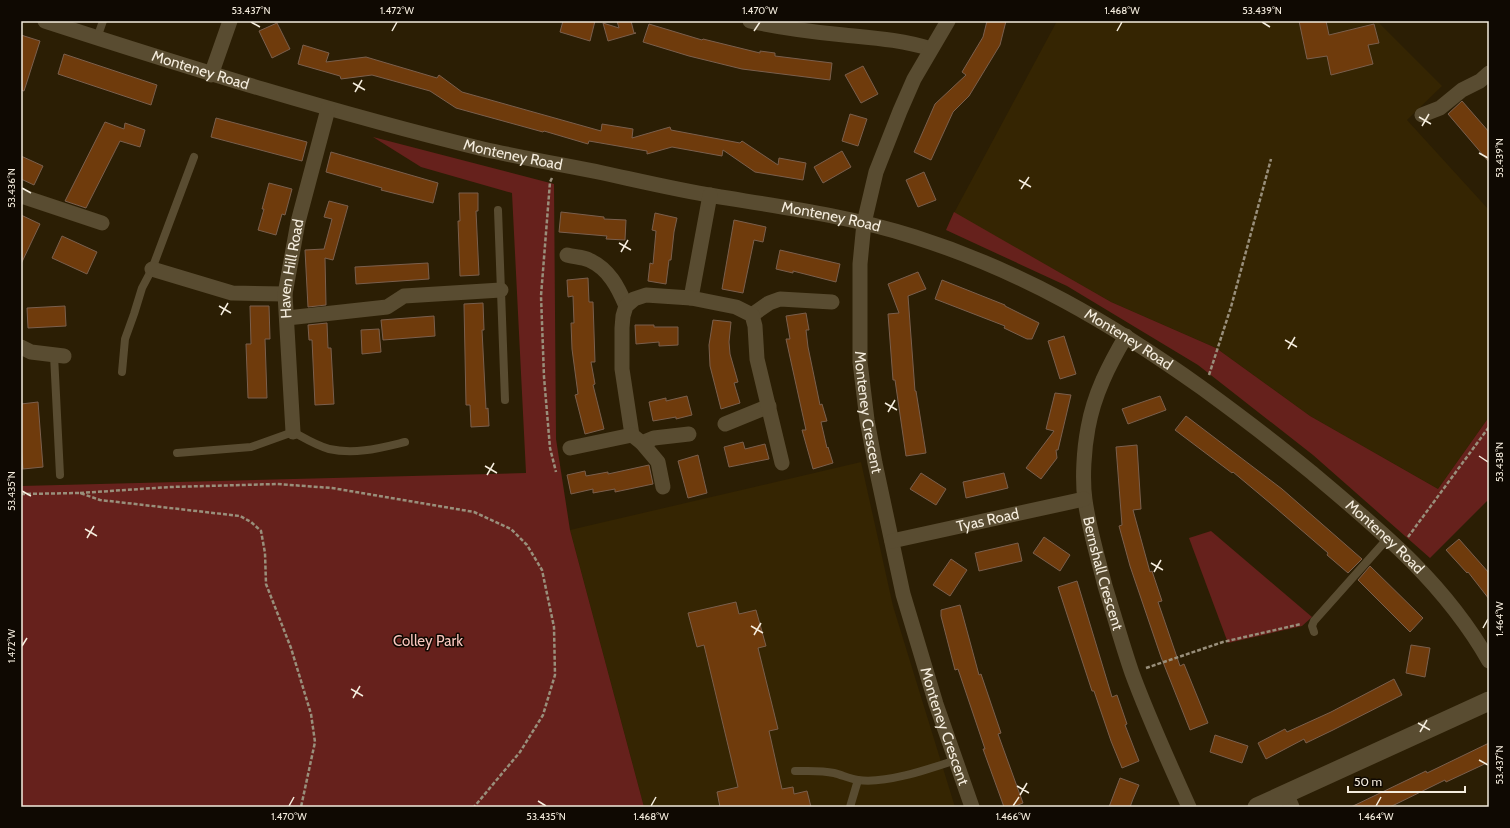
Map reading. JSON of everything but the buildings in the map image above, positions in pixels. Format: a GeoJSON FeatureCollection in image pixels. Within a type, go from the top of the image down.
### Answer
{"type":"FeatureCollection","features":[{"type":"Feature","properties":{"kind":"street","name":"Monteney Road"},"geometry":{"type":"LineString","coordinates":[[45,21],[211,75],[328,109],[485,149],[710,195],[822,214],[911,235],[965,254],[1023,279],[1074,305],[1126,336],[1202,388],[1284,449],[1388,538],[1432,582],[1454,607],[1476,638],[1489,661]]}},
{"type":"Feature","properties":{"kind":"street"},"geometry":{"type":"LineString","coordinates":[[211,75],[230,21]]}},
{"type":"Feature","properties":{"kind":"street"},"geometry":{"type":"LineString","coordinates":[[750,21],[820,32],[894,40],[912,43],[931,49]]}},
{"type":"Feature","properties":{"kind":"street","name":"Monteney Crescent"},"geometry":{"type":"LineString","coordinates":[[948,21],[914,80],[887,141],[876,172],[864,224],[860,264],[860,362],[868,428],[903,594],[936,704],[972,807]]}},
{"type":"Feature","properties":{"kind":"street"},"geometry":{"type":"LineString","coordinates":[[1422,115],[1440,108],[1462,90],[1480,81],[1489,73]]}},
{"type":"Feature","properties":{"kind":"street","name":"Haven Hill Road"},"geometry":{"type":"LineString","coordinates":[[293,432],[285,294],[298,222],[328,109]]}},
{"type":"Feature","properties":{"kind":"street"},"geometry":{"type":"LineString","coordinates":[[691,298],[710,195]]}},
{"type":"Feature","properties":{"kind":"street"},"geometry":{"type":"LineString","coordinates":[[21,196],[102,223]]}},
{"type":"Feature","properties":{"kind":"street"},"geometry":{"type":"LineString","coordinates":[[567,255],[589,259],[606,272],[618,286],[626,306]]}},
{"type":"Feature","properties":{"kind":"street"},"geometry":{"type":"LineString","coordinates":[[152,269],[232,293],[285,294]]}},
{"type":"Feature","properties":{"kind":"street"},"geometry":{"type":"LineString","coordinates":[[287,318],[387,308],[404,296],[501,290]]}},
{"type":"Feature","properties":{"kind":"street"},"geometry":{"type":"LineString","coordinates":[[663,487],[658,462],[637,439],[622,369],[622,316],[626,306],[634,299],[646,295],[691,298],[736,307],[752,315],[755,326],[757,359],[782,464]]}},
{"type":"Feature","properties":{"kind":"street"},"geometry":{"type":"LineString","coordinates":[[752,315],[769,303],[780,299],[832,302]]}},
{"type":"Feature","properties":{"kind":"street","name":"Bernshall Crescent"},"geometry":{"type":"LineString","coordinates":[[1126,336],[1107,368],[1094,400],[1088,429],[1084,467],[1084,499],[1098,558],[1132,673],[1155,731],[1189,807]]}},
{"type":"Feature","properties":{"kind":"street"},"geometry":{"type":"LineString","coordinates":[[21,347],[31,352],[59,355]]}},
{"type":"Feature","properties":{"kind":"street"},"geometry":{"type":"LineString","coordinates":[[725,424],[769,406]]}},
{"type":"Feature","properties":{"kind":"street"},"geometry":{"type":"LineString","coordinates":[[570,448],[689,434]]}},
{"type":"Feature","properties":{"kind":"street","name":"Tyas Road"},"geometry":{"type":"LineString","coordinates":[[892,541],[1084,499]]}},
{"type":"Feature","properties":{"kind":"street"},"geometry":{"type":"LineString","coordinates":[[1256,807],[1289,800],[1489,701]]}},
{"type":"Feature","properties":{"kind":"lane"},"geometry":{"type":"LineString","coordinates":[[97,38],[103,21]]}},
{"type":"Feature","properties":{"kind":"lane"},"geometry":{"type":"LineString","coordinates":[[122,372],[125,340],[142,288],[152,269],[194,157]]}},
{"type":"Feature","properties":{"kind":"lane"},"geometry":{"type":"LineString","coordinates":[[498,210],[505,400]]}},
{"type":"Feature","properties":{"kind":"lane"},"geometry":{"type":"LineString","coordinates":[[59,355],[60,475]]}},
{"type":"Feature","properties":{"kind":"lane"},"geometry":{"type":"LineString","coordinates":[[177,453],[251,447],[293,432],[328,449],[348,452],[375,449],[405,442]]}},
{"type":"Feature","properties":{"kind":"lane"},"geometry":{"type":"LineString","coordinates":[[1314,632],[1312,626],[1314,621],[1388,538]]}},
{"type":"Feature","properties":{"kind":"lane"},"geometry":{"type":"LineString","coordinates":[[795,771],[817,770],[835,773],[858,780],[881,780],[930,769],[956,760]]}},
{"type":"Feature","properties":{"kind":"lane"},"geometry":{"type":"LineString","coordinates":[[850,807],[858,780]]}},
{"type":"Feature","properties":{"kind":"path"},"geometry":{"type":"LineString","coordinates":[[1202,388],[1209,374],[1228,314],[1271,159]]}},
{"type":"Feature","properties":{"kind":"path"},"geometry":{"type":"LineString","coordinates":[[556,164],[550,182],[541,296],[544,377],[550,448],[556,472]]}},
{"type":"Feature","properties":{"kind":"path"},"geometry":{"type":"LineString","coordinates":[[1399,548],[1489,427]]}},
{"type":"Feature","properties":{"kind":"path"},"geometry":{"type":"LineString","coordinates":[[21,494],[80,494],[170,487],[285,484],[332,488],[474,512],[511,529],[528,545],[542,570],[554,627],[555,674],[543,715],[520,752],[474,807]]}},
{"type":"Feature","properties":{"kind":"path"},"geometry":{"type":"LineString","coordinates":[[80,494],[100,500],[240,516],[251,522],[261,531],[265,553],[266,584],[291,648],[311,714],[315,742],[302,807]]}},
{"type":"Feature","properties":{"kind":"path"},"geometry":{"type":"LineString","coordinates":[[1132,673],[1223,642],[1314,621]]}},
{"type":"Feature","properties":{"kind":"shaded area"},"geometry":{"type":"Polygon","coordinates":[[[1057,21],[1377,21],[1442,86],[1407,120],[1489,210],[1489,417],[1438,489],[1310,416],[1216,348],[1111,302],[954,213],[1057,21]]]}},
{"type":"Feature","properties":{"kind":"shaded area"},"geometry":{"type":"Polygon","coordinates":[[[861,462],[893,606],[955,807],[644,807],[570,530],[861,462]]]}},
{"type":"Feature","properties":{"kind":"green space","name":"Colley Park"},"geometry":{"type":"Polygon","coordinates":[[[373,137],[554,184],[556,439],[570,530],[644,807],[21,807],[21,486],[526,473],[512,193],[421,167],[373,137]]]}},
{"type":"Feature","properties":{"kind":"green space"},"geometry":{"type":"Polygon","coordinates":[[[954,212],[1111,302],[1216,348],[1310,416],[1438,489],[1489,417],[1489,503],[1487,501],[1430,558],[1313,455],[1198,365],[1067,286],[946,230],[954,212]]]}},
{"type":"Feature","properties":{"kind":"green space"},"geometry":{"type":"Polygon","coordinates":[[[1211,531],[1312,617],[1302,626],[1228,643],[1189,538],[1211,531]]]}}]}
